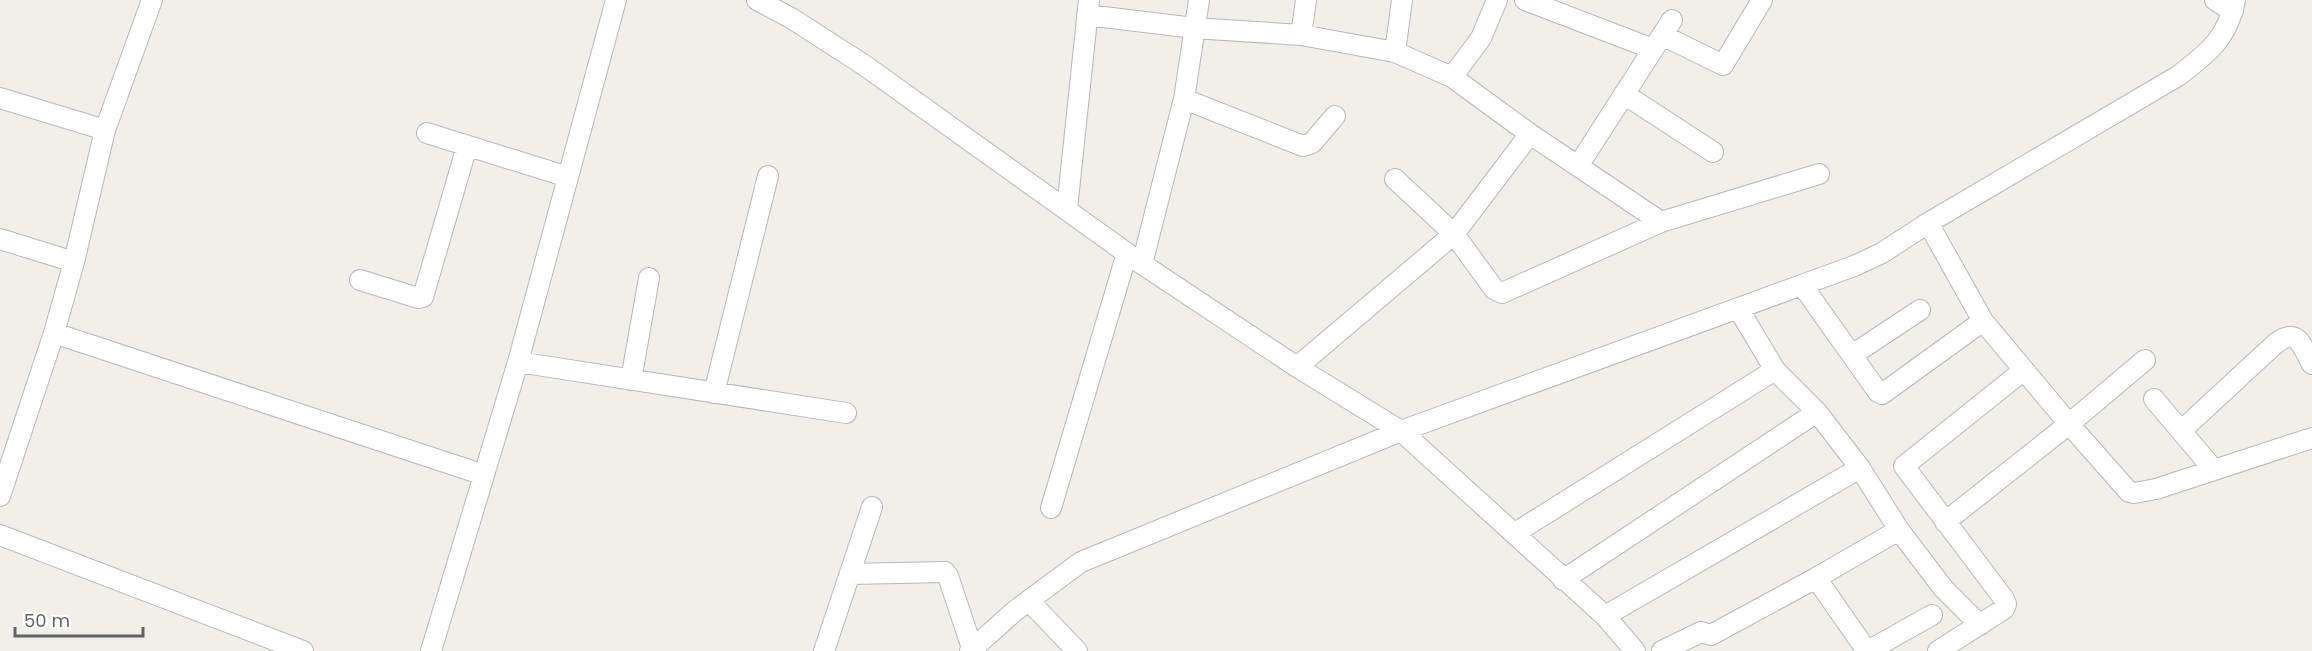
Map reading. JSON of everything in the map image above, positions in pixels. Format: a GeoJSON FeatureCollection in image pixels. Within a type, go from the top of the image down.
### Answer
{"type":"FeatureCollection","features":[{"type":"Feature","properties":{"kind":"street"},"geometry":{"type":"LineString","coordinates":[[0,496],[54,333],[74,262],[105,130],[152,0]]}},
{"type":"Feature","properties":{"kind":"street"},"geometry":{"type":"LineString","coordinates":[[431,651],[518,362],[616,0]]}},
{"type":"Feature","properties":{"kind":"street"},"geometry":{"type":"LineString","coordinates":[[758,0],[792,18],[864,65],[1126,253],[1297,367],[1401,431],[1605,616],[1635,651]]}},
{"type":"Feature","properties":{"kind":"street"},"geometry":{"type":"LineString","coordinates":[[1143,264],[1184,99],[1198,0]]}},
{"type":"Feature","properties":{"kind":"street"},"geometry":{"type":"LineString","coordinates":[[1301,35],[1306,0]]}},
{"type":"Feature","properties":{"kind":"street"},"geometry":{"type":"LineString","coordinates":[[1395,52],[1402,0]]}},
{"type":"Feature","properties":{"kind":"street"},"geometry":{"type":"LineString","coordinates":[[1452,77],[1481,38],[1497,0]]}},
{"type":"Feature","properties":{"kind":"street"},"geometry":{"type":"LineString","coordinates":[[1525,0],[1663,35],[1723,65],[1762,0]]}},
{"type":"Feature","properties":{"kind":"street"},"geometry":{"type":"LineString","coordinates":[[850,574],[945,572],[972,651],[1029,601],[1081,562],[1401,431],[1854,266],[1882,253],[1928,223],[2178,76],[2214,48],[2224,32],[2234,6],[2216,0]]}},
{"type":"Feature","properties":{"kind":"street"},"geometry":{"type":"LineString","coordinates":[[1067,209],[1088,7],[1194,28],[1301,35],[1395,52],[1452,77],[1530,134],[1661,222]]}},
{"type":"Feature","properties":{"kind":"street"},"geometry":{"type":"LineString","coordinates":[[1578,166],[1663,35]]}},
{"type":"Feature","properties":{"kind":"street"},"geometry":{"type":"LineString","coordinates":[[1624,94],[1713,152]]}},
{"type":"Feature","properties":{"kind":"street"},"geometry":{"type":"LineString","coordinates":[[0,98],[105,130]]}},
{"type":"Feature","properties":{"kind":"street"},"geometry":{"type":"LineString","coordinates":[[1184,99],[1303,146],[1312,143],[1335,116]]}},
{"type":"Feature","properties":{"kind":"street"},"geometry":{"type":"LineString","coordinates":[[427,133],[568,177]]}},
{"type":"Feature","properties":{"kind":"street"},"geometry":{"type":"LineString","coordinates":[[1297,367],[1454,234],[1530,134]]}},
{"type":"Feature","properties":{"kind":"street"},"geometry":{"type":"LineString","coordinates":[[360,280],[418,298],[423,297],[467,146]]}},
{"type":"Feature","properties":{"kind":"street"},"geometry":{"type":"LineString","coordinates":[[1395,179],[1454,234],[1494,289],[1502,293],[1661,222],[1819,174]]}},
{"type":"Feature","properties":{"kind":"street"},"geometry":{"type":"LineString","coordinates":[[714,393],[768,176]]}},
{"type":"Feature","properties":{"kind":"street"},"geometry":{"type":"LineString","coordinates":[[1928,223],[1983,321],[2129,492],[2156,489],[2312,438]]}},
{"type":"Feature","properties":{"kind":"street"},"geometry":{"type":"LineString","coordinates":[[0,238],[74,262]]}},
{"type":"Feature","properties":{"kind":"street"},"geometry":{"type":"LineString","coordinates":[[1051,508],[1126,253]]}},
{"type":"Feature","properties":{"kind":"street"},"geometry":{"type":"LineString","coordinates":[[631,380],[649,278]]}},
{"type":"Feature","properties":{"kind":"street"},"geometry":{"type":"LineString","coordinates":[[1802,285],[1878,392],[1882,394],[1983,321]]}},
{"type":"Feature","properties":{"kind":"street"},"geometry":{"type":"LineString","coordinates":[[1738,308],[1775,370],[1817,412],[1860,468],[1899,530],[1943,588],[1980,625]]}},
{"type":"Feature","properties":{"kind":"street"},"geometry":{"type":"LineString","coordinates":[[1852,355],[1920,310]]}},
{"type":"Feature","properties":{"kind":"street"},"geometry":{"type":"LineString","coordinates":[[54,333],[484,475]]}},
{"type":"Feature","properties":{"kind":"street"},"geometry":{"type":"LineString","coordinates":[[2181,430],[2275,344],[2287,336],[2293,336],[2297,340],[2312,364]]}},
{"type":"Feature","properties":{"kind":"street"},"geometry":{"type":"LineString","coordinates":[[1945,522],[2069,424],[2145,360]]}},
{"type":"Feature","properties":{"kind":"street"},"geometry":{"type":"LineString","coordinates":[[518,362],[846,413]]}},
{"type":"Feature","properties":{"kind":"street"},"geometry":{"type":"LineString","coordinates":[[1515,533],[1775,370]]}},
{"type":"Feature","properties":{"kind":"street"},"geometry":{"type":"LineString","coordinates":[[1938,651],[2004,609],[2006,601],[1904,466],[2024,370]]}},
{"type":"Feature","properties":{"kind":"street"},"geometry":{"type":"LineString","coordinates":[[2154,399],[2214,470]]}},
{"type":"Feature","properties":{"kind":"street"},"geometry":{"type":"LineString","coordinates":[[1563,580],[1817,412]]}},
{"type":"Feature","properties":{"kind":"street"},"geometry":{"type":"LineString","coordinates":[[1605,616],[1860,468]]}},
{"type":"Feature","properties":{"kind":"street"},"geometry":{"type":"LineString","coordinates":[[824,651],[872,507]]}},
{"type":"Feature","properties":{"kind":"street"},"geometry":{"type":"LineString","coordinates":[[1662,651],[1701,632],[1710,634],[1816,578],[1899,530]]}},
{"type":"Feature","properties":{"kind":"street"},"geometry":{"type":"LineString","coordinates":[[0,535],[303,651]]}},
{"type":"Feature","properties":{"kind":"street"},"geometry":{"type":"LineString","coordinates":[[1816,578],[1868,651],[1932,615]]}},
{"type":"Feature","properties":{"kind":"street"},"geometry":{"type":"LineString","coordinates":[[1029,601],[1077,651]]}}]}
